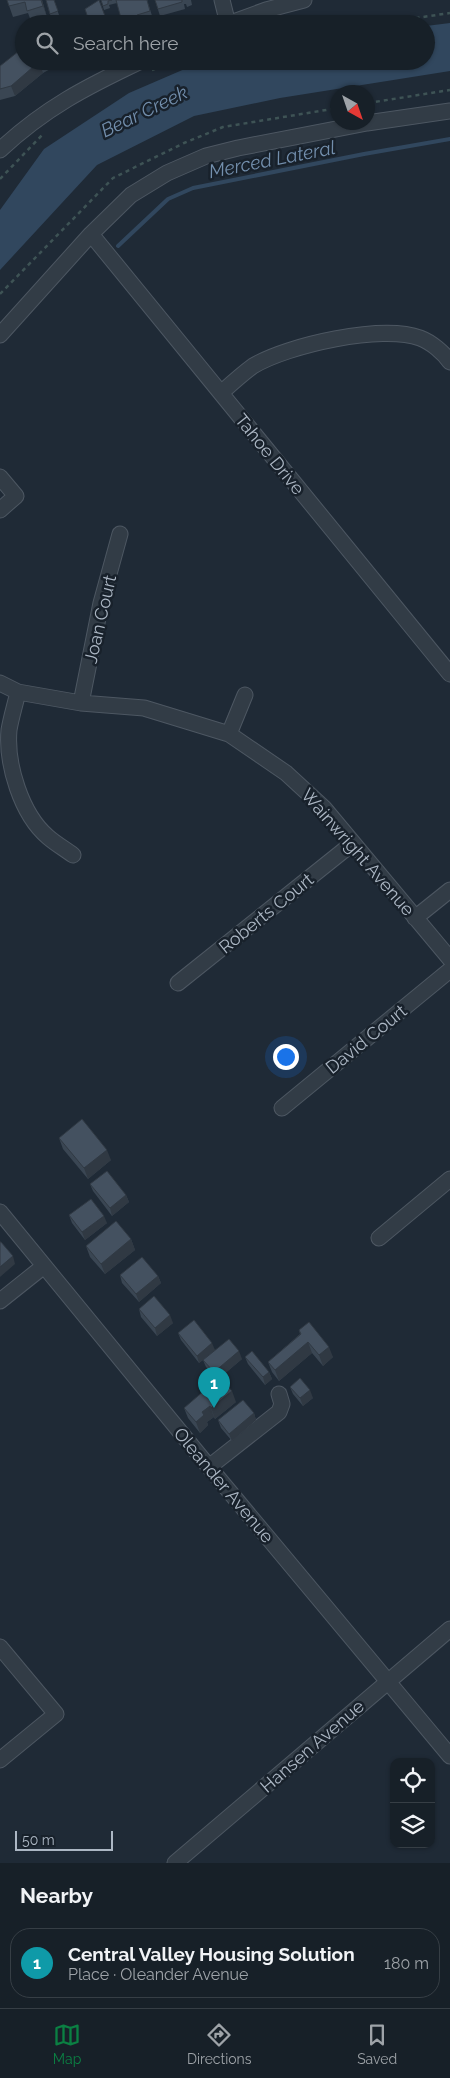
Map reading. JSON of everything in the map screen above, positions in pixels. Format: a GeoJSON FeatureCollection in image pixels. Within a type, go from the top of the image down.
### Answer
{"type":"FeatureCollection","features":[{"type":"Feature","properties":{"kind":"street"},"geometry":{"type":"LineString","coordinates":[[222,0],[226,15]]}},
{"type":"Feature","properties":{"kind":"street"},"geometry":{"type":"LineString","coordinates":[[252,15],[304,0]]}},
{"type":"Feature","properties":{"kind":"street"},"geometry":{"type":"LineString","coordinates":[[0,150],[39,116],[61,101],[136,70]]}},
{"type":"Feature","properties":{"kind":"street"},"geometry":{"type":"LineString","coordinates":[[0,335],[130,195],[167,173],[206,156],[367,123],[450,111]]}},
{"type":"Feature","properties":{"kind":"street","name":"Tahoe Drive"},"geometry":{"type":"LineString","coordinates":[[92,234],[450,674]]}},
{"type":"Feature","properties":{"kind":"street"},"geometry":{"type":"LineString","coordinates":[[220,393],[253,367],[274,357],[307,345],[353,336],[394,333],[421,338],[445,354],[450,362]]}},
{"type":"Feature","properties":{"kind":"street"},"geometry":{"type":"LineString","coordinates":[[0,477],[16,496],[0,510]]}},
{"type":"Feature","properties":{"kind":"street","name":"Joan Court"},"geometry":{"type":"LineString","coordinates":[[81,703],[102,603],[120,534]]}},
{"type":"Feature","properties":{"kind":"street","name":"Wainwright Avenue"},"geometry":{"type":"LineString","coordinates":[[0,683],[18,692],[81,703],[144,708],[229,734],[286,773],[324,808],[450,959]]}},
{"type":"Feature","properties":{"kind":"street"},"geometry":{"type":"LineString","coordinates":[[18,692],[9,730],[10,757],[14,776],[30,815],[46,836],[73,855]]}},
{"type":"Feature","properties":{"kind":"street"},"geometry":{"type":"LineString","coordinates":[[229,734],[245,695]]}},
{"type":"Feature","properties":{"kind":"street","name":"Roberts Court"},"geometry":{"type":"LineString","coordinates":[[178,983],[353,843]]}},
{"type":"Feature","properties":{"kind":"street"},"geometry":{"type":"LineString","coordinates":[[416,918],[450,890]]}},
{"type":"Feature","properties":{"kind":"street","name":"David Court"},"geometry":{"type":"LineString","coordinates":[[282,1108],[450,970]]}},
{"type":"Feature","properties":{"kind":"street"},"geometry":{"type":"LineString","coordinates":[[379,1238],[450,1179]]}},
{"type":"Feature","properties":{"kind":"street","name":"Oleander Avenue"},"geometry":{"type":"LineString","coordinates":[[0,1212],[208,1467],[450,1756]]}},
{"type":"Feature","properties":{"kind":"street"},"geometry":{"type":"LineString","coordinates":[[0,1301],[44,1266]]}},
{"type":"Feature","properties":{"kind":"street"},"geometry":{"type":"LineString","coordinates":[[208,1467],[279,1412],[282,1404],[279,1394]]}},
{"type":"Feature","properties":{"kind":"street","name":"Hansen Avenue"},"geometry":{"type":"LineString","coordinates":[[175,1863],[450,1629]]}},
{"type":"Feature","properties":{"kind":"street"},"geometry":{"type":"LineString","coordinates":[[0,1646],[56,1714],[0,1760]]}},
{"type":"Feature","properties":{"kind":"path"},"geometry":{"type":"LineString","coordinates":[[435,15],[450,13]]}},
{"type":"Feature","properties":{"kind":"path"},"geometry":{"type":"LineString","coordinates":[[375,103],[450,90]]}},
{"type":"Feature","properties":{"kind":"path"},"geometry":{"type":"LineString","coordinates":[[0,179],[50,127]]}},
{"type":"Feature","properties":{"kind":"water","name":"Bear Creek"},"geometry":{"type":"Polygon","coordinates":[[[450,23],[450,71],[362,85],[330,85],[330,90],[280,98],[194,116],[97,165],[0,270],[0,210],[44,149],[129,93],[182,70],[435,70],[435,25],[450,23]]]}},
{"type":"Feature","properties":{"kind":"building"},"geometry":{"type":"Polygon","coordinates":[[[7,0],[41,0],[43,6],[27,11],[25,2],[9,6],[7,0]]]}},
{"type":"Feature","properties":{"kind":"building"},"geometry":{"type":"Polygon","coordinates":[[[46,0],[54,0],[58,11],[50,14],[46,0]]]}},
{"type":"Feature","properties":{"kind":"building"},"geometry":{"type":"Polygon","coordinates":[[[99,0],[105,15],[87,15],[85,9],[99,0]]]}},
{"type":"Feature","properties":{"kind":"building"},"geometry":{"type":"Polygon","coordinates":[[[101,0],[112,0],[103,6],[101,0]]]}},
{"type":"Feature","properties":{"kind":"building"},"geometry":{"type":"Polygon","coordinates":[[[116,0],[147,0],[150,11],[137,15],[120,15],[116,0]]]}},
{"type":"Feature","properties":{"kind":"building"},"geometry":{"type":"Polygon","coordinates":[[[155,0],[182,0],[182,2],[158,9],[155,0]]]}},
{"type":"Feature","properties":{"kind":"building"},"geometry":{"type":"Polygon","coordinates":[[[15,54],[15,70],[30,70],[11,86],[0,89],[0,66],[15,54]]]}},
{"type":"Feature","properties":{"kind":"building"},"geometry":{"type":"Polygon","coordinates":[[[82,1119],[107,1150],[84,1168],[59,1138],[82,1119]]]}},
{"type":"Feature","properties":{"kind":"building"},"geometry":{"type":"Polygon","coordinates":[[[107,1171],[126,1195],[110,1208],[90,1184],[107,1171]]]}},
{"type":"Feature","properties":{"kind":"building"},"geometry":{"type":"Polygon","coordinates":[[[91,1199],[104,1216],[82,1232],[69,1215],[91,1199]]]}},
{"type":"Feature","properties":{"kind":"building"},"geometry":{"type":"Polygon","coordinates":[[[116,1221],[131,1239],[101,1264],[86,1246],[116,1221]]]}},
{"type":"Feature","properties":{"kind":"building"},"geometry":{"type":"Polygon","coordinates":[[[0,1242],[13,1256],[0,1267],[0,1242]]]}},
{"type":"Feature","properties":{"kind":"building"},"geometry":{"type":"Polygon","coordinates":[[[142,1257],[158,1276],[136,1294],[120,1275],[142,1257]]]}},
{"type":"Feature","properties":{"kind":"building"},"geometry":{"type":"Polygon","coordinates":[[[154,1296],[170,1315],[155,1328],[139,1309],[154,1296]]]}},
{"type":"Feature","properties":{"kind":"building"},"geometry":{"type":"Polygon","coordinates":[[[194,1320],[212,1343],[197,1356],[178,1333],[194,1320]]]}},
{"type":"Feature","properties":{"kind":"building"},"geometry":{"type":"Polygon","coordinates":[[[309,1322],[329,1347],[319,1355],[308,1342],[275,1370],[268,1362],[301,1334],[299,1330],[309,1322]]]}},
{"type":"Feature","properties":{"kind":"building"},"geometry":{"type":"Polygon","coordinates":[[[229,1339],[239,1351],[214,1372],[203,1360],[229,1339]]]}},
{"type":"Feature","properties":{"kind":"building"},"geometry":{"type":"Polygon","coordinates":[[[252,1351],[269,1372],[263,1377],[245,1357],[252,1351]]]}},
{"type":"Feature","properties":{"kind":"building"},"geometry":{"type":"Polygon","coordinates":[[[220,1377],[232,1391],[211,1408],[210,1406],[202,1412],[204,1415],[196,1422],[184,1408],[220,1377]]]}},
{"type":"Feature","properties":{"kind":"building"},"geometry":{"type":"Polygon","coordinates":[[[300,1378],[310,1390],[300,1398],[290,1387],[300,1378]]]}},
{"type":"Feature","properties":{"kind":"building"},"geometry":{"type":"Polygon","coordinates":[[[243,1400],[254,1413],[229,1434],[218,1420],[243,1400]]]}},
{"type":"Feature","properties":{"kind":"waterway","name":"Merced Lateral"},"geometry":{"type":"LineString","coordinates":[[118,246],[168,199],[193,188],[450,139]]}},
{"type":"Feature","properties":{"kind":"place","name":"Central Valley Housing Solution"},"geometry":{"type":"Point","coordinates":[214,1408]}}]}
